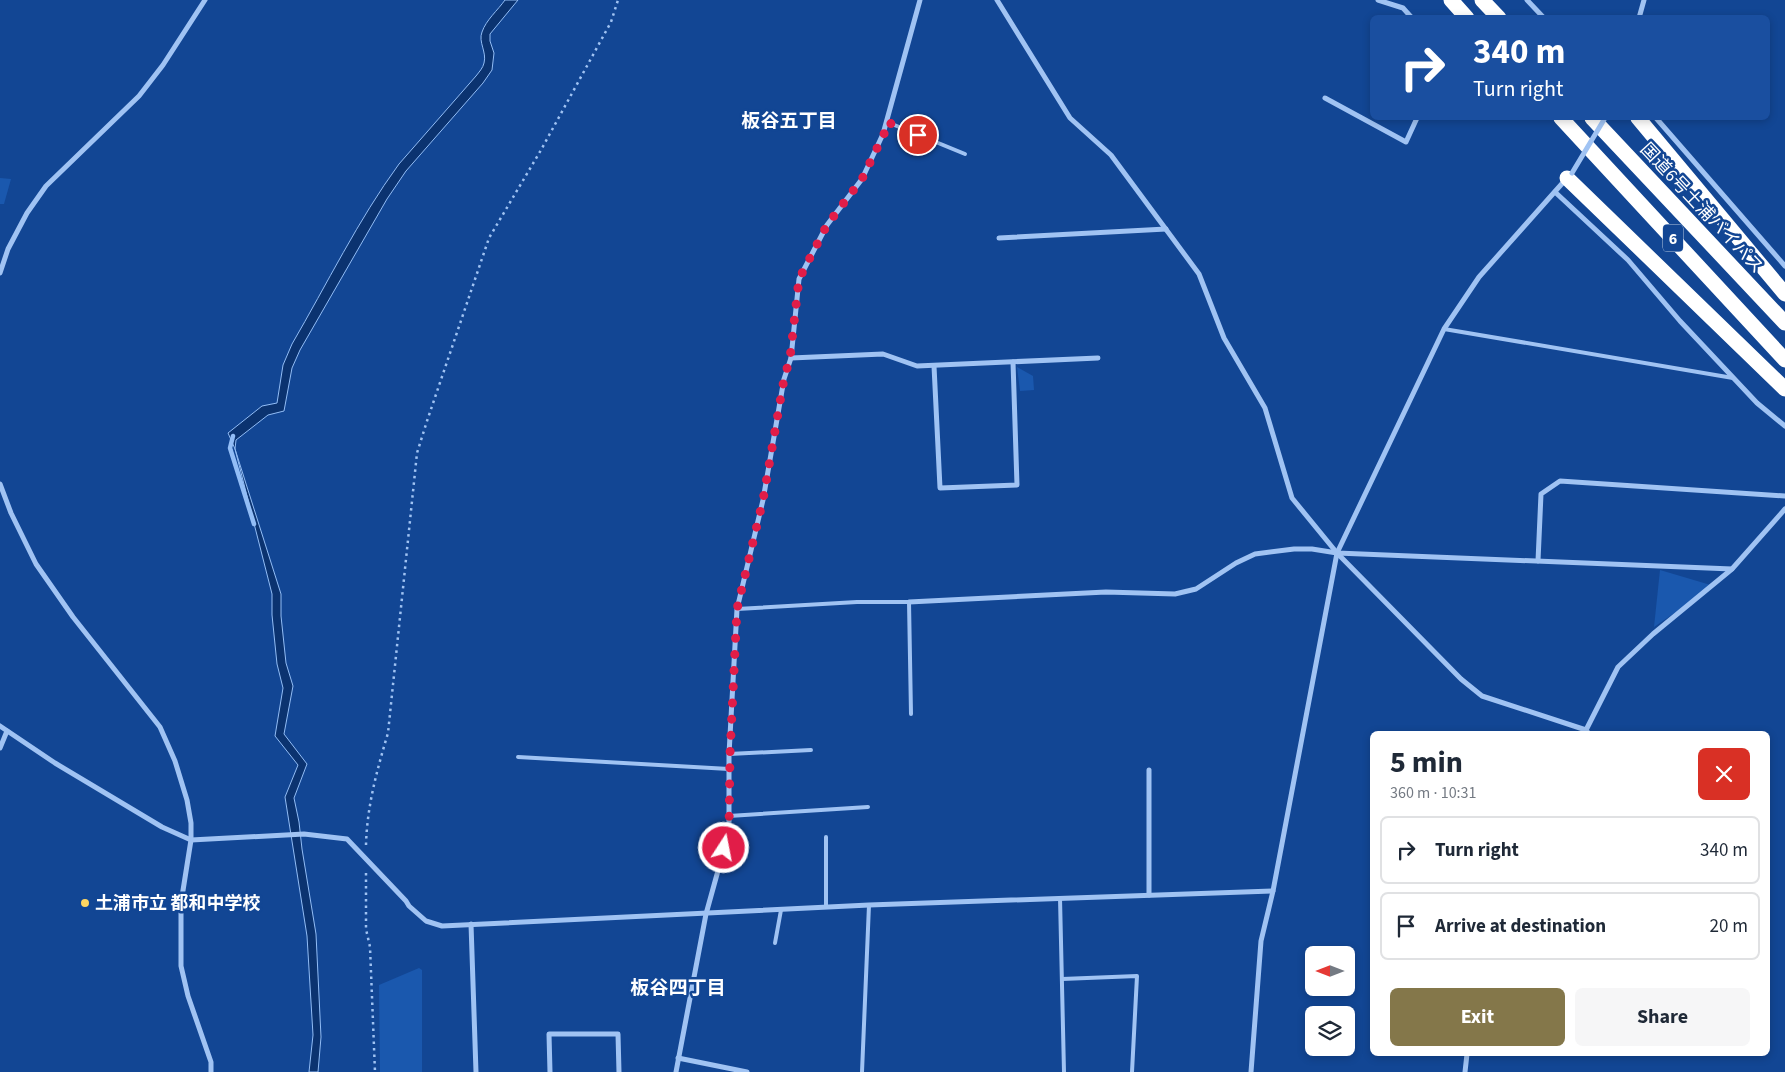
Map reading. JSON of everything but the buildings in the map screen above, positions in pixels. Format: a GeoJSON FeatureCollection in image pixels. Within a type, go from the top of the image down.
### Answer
{"type":"FeatureCollection","features":[{"type":"Feature","properties":{"kind":"highway"},"geometry":{"type":"LineString","coordinates":[[1451,0],[1465,15]]}},
{"type":"Feature","properties":{"kind":"highway"},"geometry":{"type":"LineString","coordinates":[[1482,0],[1495,15]]}},
{"type":"Feature","properties":{"kind":"highway","name":"6"},"geometry":{"type":"LineString","coordinates":[[1563,120],[1785,360]]}},
{"type":"Feature","properties":{"kind":"highway","name":"国道6号土浦バイパス"},"geometry":{"type":"LineString","coordinates":[[1594,120],[1785,323]]}},
{"type":"Feature","properties":{"kind":"highway"},"geometry":{"type":"LineString","coordinates":[[1640,120],[1785,294]]}},
{"type":"Feature","properties":{"kind":"highway"},"geometry":{"type":"LineString","coordinates":[[1569,175],[1785,389]]}},
{"type":"Feature","properties":{"kind":"street"},"geometry":{"type":"LineString","coordinates":[[0,273],[8,249],[27,213],[46,186],[139,96],[163,66],[205,0]]}},
{"type":"Feature","properties":{"kind":"street"},"geometry":{"type":"LineString","coordinates":[[676,1072],[706,914],[729,831],[729,769],[737,609],[763,500],[784,379],[790,358],[799,279],[827,225],[862,179],[884,134],[920,0]]}},
{"type":"Feature","properties":{"kind":"street"},"geometry":{"type":"LineString","coordinates":[[997,0],[1070,118],[1111,155],[1199,274],[1224,338],[1265,408],[1292,498],[1337,553],[1461,679],[1482,696],[1584,731]]}},
{"type":"Feature","properties":{"kind":"street"},"geometry":{"type":"LineString","coordinates":[[1378,0],[1403,8],[1409,15]]}},
{"type":"Feature","properties":{"kind":"street"},"geometry":{"type":"LineString","coordinates":[[1527,0],[1541,15]]}},
{"type":"Feature","properties":{"kind":"street"},"geometry":{"type":"LineString","coordinates":[[1640,15],[1644,0]]}},
{"type":"Feature","properties":{"kind":"street"},"geometry":{"type":"LineString","coordinates":[[1325,98],[1406,142],[1417,120]]}},
{"type":"Feature","properties":{"kind":"street"},"geometry":{"type":"LineString","coordinates":[[1251,1072],[1261,941],[1273,890],[1337,553],[1444,329],[1479,278],[1569,175],[1604,120]]}},
{"type":"Feature","properties":{"kind":"street"},"geometry":{"type":"LineString","coordinates":[[1658,120],[1785,266]]}},
{"type":"Feature","properties":{"kind":"street"},"geometry":{"type":"LineString","coordinates":[[1555,192],[1628,260],[1680,321],[1736,378],[1757,403],[1785,426]]}},
{"type":"Feature","properties":{"kind":"street"},"geometry":{"type":"LineString","coordinates":[[999,238],[1166,229]]}},
{"type":"Feature","properties":{"kind":"street"},"geometry":{"type":"LineString","coordinates":[[790,358],[884,354],[917,366],[1098,358]]}},
{"type":"Feature","properties":{"kind":"street"},"geometry":{"type":"LineString","coordinates":[[934,366],[940,488],[1018,486],[1013,362]]}},
{"type":"Feature","properties":{"kind":"street"},"geometry":{"type":"LineString","coordinates":[[1538,561],[1541,494],[1560,481],[1785,496]]}},
{"type":"Feature","properties":{"kind":"street"},"geometry":{"type":"LineString","coordinates":[[0,484],[11,513],[36,564],[73,617],[160,727],[176,761],[187,800],[191,823],[191,840],[181,903],[181,966],[188,996],[211,1062],[211,1072]]}},
{"type":"Feature","properties":{"kind":"street"},"geometry":{"type":"LineString","coordinates":[[1587,731],[1618,667],[1654,634],[1732,569],[1785,509]]}},
{"type":"Feature","properties":{"kind":"street"},"geometry":{"type":"LineString","coordinates":[[909,602],[1106,592],[1175,594],[1196,589],[1236,563],[1255,554],[1294,549],[1312,549],[1337,553],[1732,569]]}},
{"type":"Feature","properties":{"kind":"street"},"geometry":{"type":"LineString","coordinates":[[0,726],[55,763],[162,828],[191,840],[288,834],[347,839],[426,922],[442,926],[869,905],[1273,890]]}},
{"type":"Feature","properties":{"kind":"street"},"geometry":{"type":"LineString","coordinates":[[0,748],[7,731]]}},
{"type":"Feature","properties":{"kind":"street"},"geometry":{"type":"LineString","coordinates":[[1149,770],[1149,895]]}},
{"type":"Feature","properties":{"kind":"street"},"geometry":{"type":"LineString","coordinates":[[471,924],[476,1072]]}},
{"type":"Feature","properties":{"kind":"street"},"geometry":{"type":"LineString","coordinates":[[550,1072],[549,1034],[618,1034],[619,1072]]}},
{"type":"Feature","properties":{"kind":"street"},"geometry":{"type":"LineString","coordinates":[[1465,1072],[1466,1056]]}},
{"type":"Feature","properties":{"kind":"street"},"geometry":{"type":"LineString","coordinates":[[678,1058],[747,1072]]}},
{"type":"Feature","properties":{"kind":"lane"},"geometry":{"type":"LineString","coordinates":[[887,122],[965,154]]}},
{"type":"Feature","properties":{"kind":"lane"},"geometry":{"type":"LineString","coordinates":[[1444,329],[1736,378]]}},
{"type":"Feature","properties":{"kind":"lane"},"geometry":{"type":"LineString","coordinates":[[737,609],[857,602],[909,602],[911,714]]}},
{"type":"Feature","properties":{"kind":"lane"},"geometry":{"type":"LineString","coordinates":[[730,754],[811,750]]}},
{"type":"Feature","properties":{"kind":"lane"},"geometry":{"type":"LineString","coordinates":[[518,757],[729,769]]}},
{"type":"Feature","properties":{"kind":"lane"},"geometry":{"type":"LineString","coordinates":[[729,816],[868,807]]}},
{"type":"Feature","properties":{"kind":"lane"},"geometry":{"type":"LineString","coordinates":[[826,837],[826,907]]}},
{"type":"Feature","properties":{"kind":"lane"},"geometry":{"type":"LineString","coordinates":[[1060,898],[1064,1072]]}},
{"type":"Feature","properties":{"kind":"lane"},"geometry":{"type":"LineString","coordinates":[[862,1072],[869,905]]}},
{"type":"Feature","properties":{"kind":"lane"},"geometry":{"type":"LineString","coordinates":[[775,944],[781,910]]}},
{"type":"Feature","properties":{"kind":"lane"},"geometry":{"type":"LineString","coordinates":[[1062,979],[1136,976],[1132,1072]]}},
{"type":"Feature","properties":{"kind":"lane"},"geometry":{"type":"LineString","coordinates":[[1465,1072],[1471,1072]]}},
{"type":"Feature","properties":{"kind":"path"},"geometry":{"type":"LineString","coordinates":[[375,1072],[370,947],[366,928],[366,859],[370,809],[375,778],[388,734],[417,453],[489,238],[541,150],[611,22],[618,0]]}},
{"type":"Feature","properties":{"kind":"shaded area"},"geometry":{"type":"Polygon","coordinates":[[[505,0],[518,0],[490,34],[494,53],[492,70],[483,83],[406,171],[387,199],[300,350],[292,368],[284,411],[268,415],[236,440],[235,449],[228,433],[262,406],[277,403],[283,365],[292,344],[370,207],[399,164],[482,68],[485,59],[481,36],[489,19],[505,0]]]}},
{"type":"Feature","properties":{"kind":"shaded area"},"geometry":{"type":"Polygon","coordinates":[[[0,178],[11,179],[4,204],[0,204],[0,178]]]}},
{"type":"Feature","properties":{"kind":"shaded area"},"geometry":{"type":"Polygon","coordinates":[[[1017,367],[1033,376],[1034,390],[1020,391],[1017,367]]]}},
{"type":"Feature","properties":{"kind":"shaded area"},"geometry":{"type":"Polygon","coordinates":[[[235,449],[281,594],[281,616],[286,663],[293,686],[284,734],[307,764],[294,798],[316,934],[321,1037],[318,1072],[309,1072],[313,1035],[307,936],[285,797],[298,765],[275,736],[283,688],[277,664],[272,594],[235,449]]]}},
{"type":"Feature","properties":{"kind":"shaded area"},"geometry":{"type":"Polygon","coordinates":[[[1660,570],[1714,586],[1654,627],[1660,570]]]}},
{"type":"Feature","properties":{"kind":"shaded area"},"geometry":{"type":"Polygon","coordinates":[[[419,968],[422,970],[422,1072],[380,1072],[379,985],[419,968]]]}},
{"type":"Feature","properties":{"kind":"waterway"},"geometry":{"type":"LineString","coordinates":[[233,436],[230,448],[254,524]]}},
{"type":"Feature","properties":{"kind":"place","name":"土浦市立 都和中学校"},"geometry":{"type":"Point","coordinates":[85,903]}},
{"type":"Feature","properties":{"kind":"district","name":"板谷五丁目"},"geometry":{"type":"Point","coordinates":[789,120]}},
{"type":"Feature","properties":{"kind":"district","name":"板谷四丁目"},"geometry":{"type":"Point","coordinates":[678,987]}},
{"type":"Feature","properties":{"kind":"route"},"geometry":{"type":"LineString","coordinates":[[724,848],[729,831],[730,754],[737,609],[763,500],[784,379],[790,358],[799,279],[827,225],[862,179],[884,134],[887,122],[918,135]]}}]}
